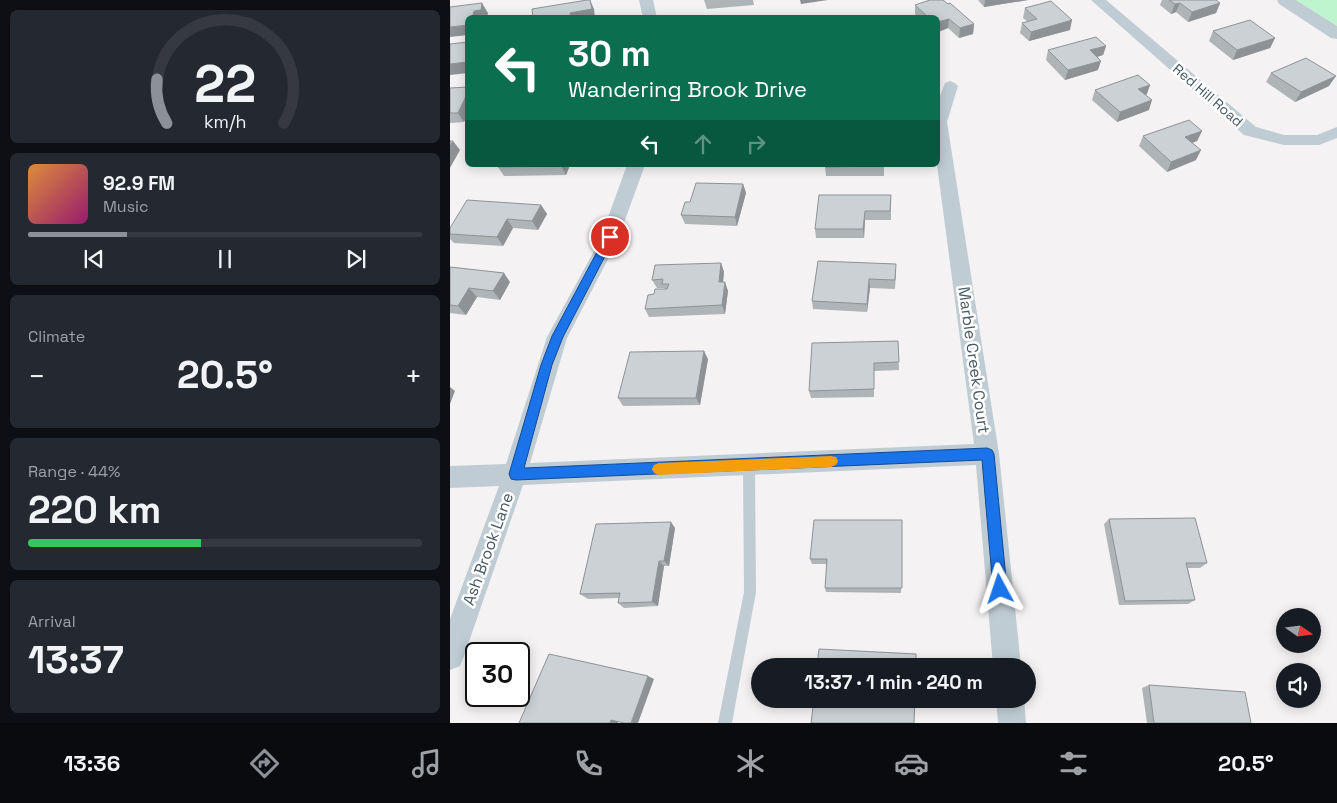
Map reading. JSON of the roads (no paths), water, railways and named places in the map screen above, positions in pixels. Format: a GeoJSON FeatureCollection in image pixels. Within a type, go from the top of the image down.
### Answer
{"type":"FeatureCollection","features":[{"type":"Feature","properties":{"kind":"street"},"geometry":{"type":"LineString","coordinates":[[646,0],[649,15]]}},
{"type":"Feature","properties":{"kind":"street","name":"Red Hill Road"},"geometry":{"type":"LineString","coordinates":[[1098,0],[1250,131],[1284,140],[1319,140],[1337,132]]}},
{"type":"Feature","properties":{"kind":"street"},"geometry":{"type":"LineString","coordinates":[[1285,0],[1337,34]]}},
{"type":"Feature","properties":{"kind":"street","name":"Marble Creek Court"},"geometry":{"type":"LineString","coordinates":[[940,119],[950,86]]}},
{"type":"Feature","properties":{"kind":"street","name":"Marble Creek Court"},"geometry":{"type":"LineString","coordinates":[[940,129],[987,454],[1006,658]]}},
{"type":"Feature","properties":{"kind":"street","name":"Ash Brook Lane"},"geometry":{"type":"LineString","coordinates":[[450,656],[516,474],[557,336],[608,242],[635,167]]}},
{"type":"Feature","properties":{"kind":"street"},"geometry":{"type":"LineString","coordinates":[[450,477],[987,454]]}},
{"type":"Feature","properties":{"kind":"street"},"geometry":{"type":"LineString","coordinates":[[1011,708],[1012,723]]}},
{"type":"Feature","properties":{"kind":"lane"},"geometry":{"type":"LineString","coordinates":[[725,723],[750,592],[749,465]]}}]}
